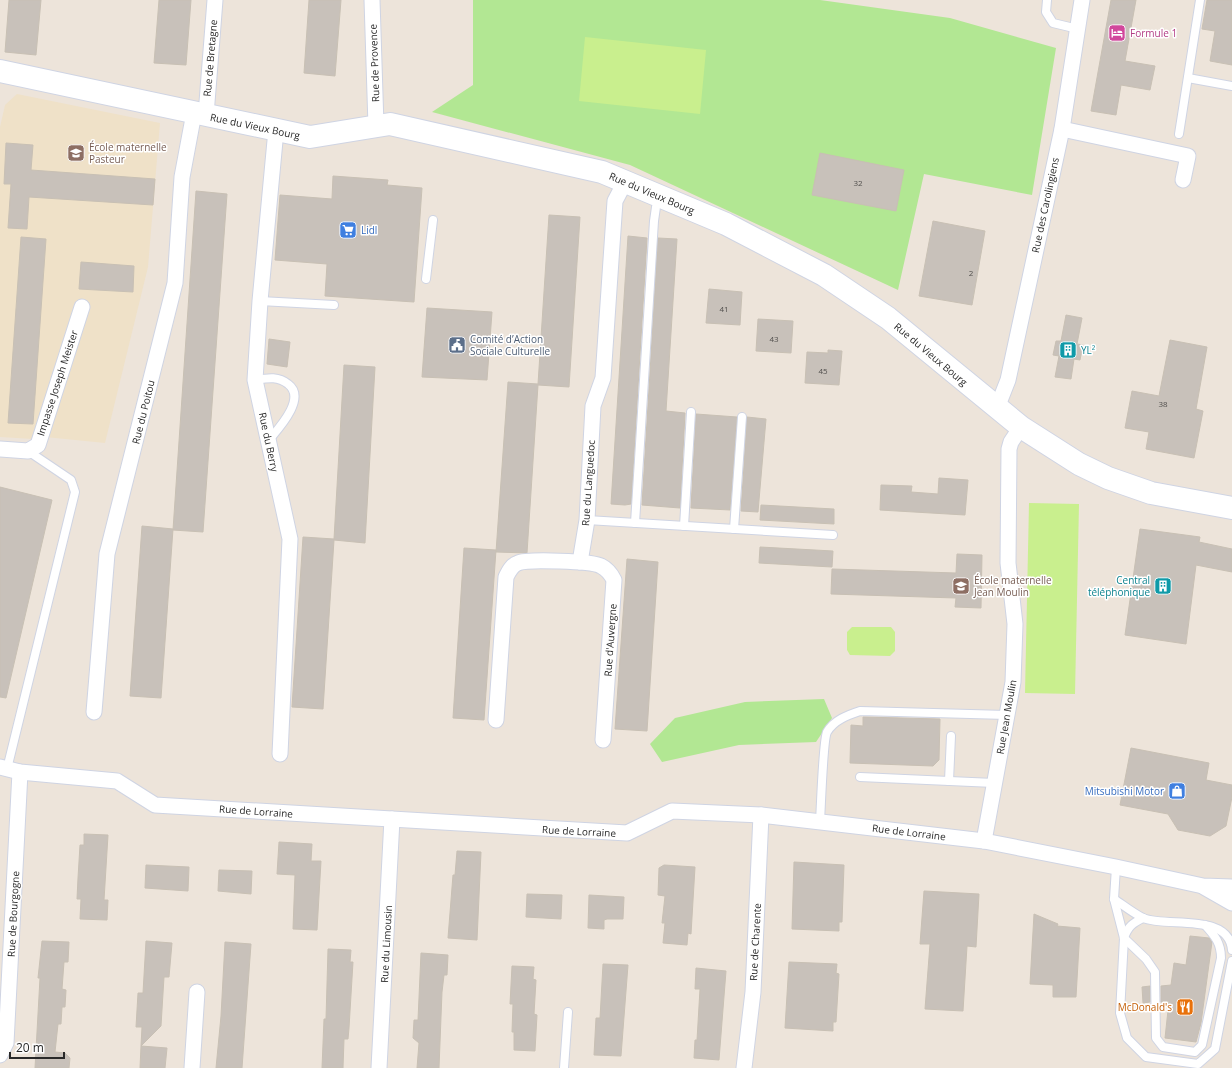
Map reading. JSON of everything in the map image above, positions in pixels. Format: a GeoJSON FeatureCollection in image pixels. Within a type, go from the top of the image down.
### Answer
{"type":"FeatureCollection","features":[{"type":"Feature","properties":{"kind":"street","name":"Rue de Bretagne"},"geometry":{"type":"LineString","coordinates":[[200,114],[215,0]]}},
{"type":"Feature","properties":{"kind":"street","name":"Rue de Provence"},"geometry":{"type":"LineString","coordinates":[[372,0],[376,126]]}},
{"type":"Feature","properties":{"kind":"street","name":"Rue des Carolingiens"},"geometry":{"type":"LineString","coordinates":[[996,408],[1008,380],[1062,129],[1082,0]]}},
{"type":"Feature","properties":{"kind":"street","name":"Rue du Vieux Bourg"},"geometry":{"type":"LineString","coordinates":[[0,71],[310,137],[390,124],[588,168],[625,182],[733,228],[815,269],[852,292],[888,318],[1021,427],[1079,464],[1108,478],[1150,493],[1232,508]]}},
{"type":"Feature","properties":{"kind":"street","name":"Rue du Poitou"},"geometry":{"type":"LineString","coordinates":[[94,712],[107,554],[175,283],[182,177],[200,114]]}},
{"type":"Feature","properties":{"kind":"street"},"geometry":{"type":"LineString","coordinates":[[1062,129],[1188,156],[1183,180]]}},
{"type":"Feature","properties":{"kind":"street","name":"Rue du Berry"},"geometry":{"type":"LineString","coordinates":[[276,130],[260,301],[255,380],[290,539],[280,754]]}},
{"type":"Feature","properties":{"kind":"street","name":"Rue du Languedoc"},"geometry":{"type":"LineString","coordinates":[[580,562],[587,520],[593,406],[603,378],[615,202],[625,182]]}},
{"type":"Feature","properties":{"kind":"street","name":"Impasse Joseph Meister"},"geometry":{"type":"LineString","coordinates":[[28,451],[38,445],[82,307]]}},
{"type":"Feature","properties":{"kind":"street","name":"Rue Jean Moulin"},"geometry":{"type":"LineString","coordinates":[[984,841],[1013,682],[1015,624],[1008,563],[1009,449],[1011,442],[1021,427]]}},
{"type":"Feature","properties":{"kind":"street"},"geometry":{"type":"LineString","coordinates":[[0,449],[28,451]]}},
{"type":"Feature","properties":{"kind":"street"},"geometry":{"type":"LineString","coordinates":[[496,720],[506,577],[508,573],[518,563],[529,561],[580,562]]}},
{"type":"Feature","properties":{"kind":"street","name":"Rue d'Auvergne"},"geometry":{"type":"LineString","coordinates":[[580,562],[600,566],[610,573],[614,580],[603,740]]}},
{"type":"Feature","properties":{"kind":"street","name":"Rue de Lorraine"},"geometry":{"type":"LineString","coordinates":[[9,769],[117,781],[155,805],[627,833],[672,811],[761,815],[984,841],[1203,886],[1232,887]]}},
{"type":"Feature","properties":{"kind":"street","name":"Rue de Bourgogne"},"geometry":{"type":"LineString","coordinates":[[0,1055],[6,1043],[9,769]]}},
{"type":"Feature","properties":{"kind":"street","name":"Rue de Charente"},"geometry":{"type":"LineString","coordinates":[[744,1068],[753,992],[761,815]]}},
{"type":"Feature","properties":{"kind":"street","name":"Rue du Limousin"},"geometry":{"type":"LineString","coordinates":[[380,1068],[392,819]]}},
{"type":"Feature","properties":{"kind":"street","name":"Rue de Lorraine"},"geometry":{"type":"LineString","coordinates":[[1203,886],[1232,903]]}},
{"type":"Feature","properties":{"kind":"street"},"geometry":{"type":"LineString","coordinates":[[192,1068],[196,992]]}},
{"type":"Feature","properties":{"kind":"lane"},"geometry":{"type":"LineString","coordinates":[[1047,0],[1046,12],[1053,23],[1078,29]]}},
{"type":"Feature","properties":{"kind":"lane"},"geometry":{"type":"LineString","coordinates":[[1179,134],[1200,0]]}},
{"type":"Feature","properties":{"kind":"lane"},"geometry":{"type":"LineString","coordinates":[[1188,78],[1232,86]]}},
{"type":"Feature","properties":{"kind":"lane"},"geometry":{"type":"LineString","coordinates":[[635,523],[654,221],[656,207],[660,197]]}},
{"type":"Feature","properties":{"kind":"lane"},"geometry":{"type":"LineString","coordinates":[[426,279],[433,220]]}},
{"type":"Feature","properties":{"kind":"lane"},"geometry":{"type":"LineString","coordinates":[[260,301],[334,305]]}},
{"type":"Feature","properties":{"kind":"lane"},"geometry":{"type":"LineString","coordinates":[[255,380],[273,377],[282,380],[294,389],[296,396],[287,415],[268,440]]}},
{"type":"Feature","properties":{"kind":"lane"},"geometry":{"type":"LineString","coordinates":[[684,526],[691,412]]}},
{"type":"Feature","properties":{"kind":"lane"},"geometry":{"type":"LineString","coordinates":[[734,529],[742,417]]}},
{"type":"Feature","properties":{"kind":"lane"},"geometry":{"type":"LineString","coordinates":[[9,769],[75,492],[71,480],[28,451]]}},
{"type":"Feature","properties":{"kind":"lane"},"geometry":{"type":"LineString","coordinates":[[587,520],[833,535]]}},
{"type":"Feature","properties":{"kind":"lane"},"geometry":{"type":"LineString","coordinates":[[820,821],[826,734],[837,721],[844,717],[860,710],[1007,716]]}},
{"type":"Feature","properties":{"kind":"lane"},"geometry":{"type":"LineString","coordinates":[[949,781],[951,736]]}},
{"type":"Feature","properties":{"kind":"lane"},"geometry":{"type":"LineString","coordinates":[[860,777],[994,783]]}},
{"type":"Feature","properties":{"kind":"lane"},"geometry":{"type":"LineString","coordinates":[[1116,867],[1114,899],[1124,938],[1146,959],[1155,972],[1156,1038],[1163,1047],[1195,1052],[1202,1045],[1221,958],[1221,946],[1205,925]]}},
{"type":"Feature","properties":{"kind":"lane"},"geometry":{"type":"LineString","coordinates":[[1114,899],[1144,918],[1205,925],[1222,930],[1228,935],[1232,950]]}},
{"type":"Feature","properties":{"kind":"lane"},"geometry":{"type":"LineString","coordinates":[[1144,918],[1132,923],[1127,929],[1124,938],[1120,1013],[1127,1038],[1146,1057],[1198,1064],[1215,1049],[1232,961]]}},
{"type":"Feature","properties":{"kind":"lane"},"geometry":{"type":"LineString","coordinates":[[564,1068],[568,1012]]}},
{"type":"Feature","properties":{"kind":"shaded area"},"geometry":{"type":"Polygon","coordinates":[[[17,94],[160,123],[148,267],[105,443],[45,437],[33,439],[0,437],[0,127],[5,105],[17,94]]]}},
{"type":"Feature","properties":{"kind":"green space"},"geometry":{"type":"Polygon","coordinates":[[[473,0],[820,0],[950,18],[1056,48],[1032,195],[924,174],[898,290],[630,165],[432,112],[473,85],[473,0]]]}},
{"type":"Feature","properties":{"kind":"green space"},"geometry":{"type":"Polygon","coordinates":[[[585,37],[706,50],[700,114],[579,101],[585,37]]]}},
{"type":"Feature","properties":{"kind":"green space"},"geometry":{"type":"Polygon","coordinates":[[[1029,503],[1079,504],[1075,694],[1025,693],[1029,503]]]}},
{"type":"Feature","properties":{"kind":"green space"},"geometry":{"type":"Polygon","coordinates":[[[852,627],[891,627],[895,632],[895,651],[890,656],[850,655],[847,650],[847,632],[852,627]]]}},
{"type":"Feature","properties":{"kind":"green space"},"geometry":{"type":"Polygon","coordinates":[[[824,699],[832,718],[816,742],[739,745],[662,762],[650,744],[675,718],[745,702],[824,699]]]}},
{"type":"Feature","properties":{"kind":"building"},"geometry":{"type":"Polygon","coordinates":[[[9,0],[41,0],[36,55],[5,52],[9,0]]]}},
{"type":"Feature","properties":{"kind":"building"},"geometry":{"type":"Polygon","coordinates":[[[159,0],[191,0],[186,65],[154,63],[159,0]]]}},
{"type":"Feature","properties":{"kind":"building"},"geometry":{"type":"Polygon","coordinates":[[[309,0],[341,0],[335,76],[304,73],[309,0]]]}},
{"type":"Feature","properties":{"kind":"building","name":"Formule 1"},"geometry":{"type":"Polygon","coordinates":[[[1111,0],[1136,0],[1125,61],[1155,66],[1150,90],[1121,85],[1116,115],[1091,111],[1111,0]]]}},
{"type":"Feature","properties":{"kind":"building"},"geometry":{"type":"Polygon","coordinates":[[[1207,0],[1232,0],[1232,65],[1210,61],[1215,31],[1202,29],[1207,0]]]}},
{"type":"Feature","properties":{"kind":"building"},"geometry":{"type":"Polygon","coordinates":[[[6,143],[33,145],[31,170],[155,179],[153,205],[29,197],[27,229],[8,228],[11,184],[4,184],[6,143]]]}},
{"type":"Feature","properties":{"kind":"building"},"geometry":{"type":"Polygon","coordinates":[[[820,153],[904,170],[896,211],[812,195],[820,153]]]}},
{"type":"Feature","properties":{"kind":"building","name":"Lidl"},"geometry":{"type":"Polygon","coordinates":[[[333,176],[388,180],[387,185],[422,188],[414,302],[325,296],[327,264],[275,260],[280,195],[332,199],[333,176]]]}},
{"type":"Feature","properties":{"kind":"building"},"geometry":{"type":"Polygon","coordinates":[[[196,191],[227,194],[203,532],[173,530],[196,191]]]}},
{"type":"Feature","properties":{"kind":"building"},"geometry":{"type":"Polygon","coordinates":[[[549,215],[580,217],[569,387],[538,385],[527,553],[496,552],[508,382],[538,384],[549,215]]]}},
{"type":"Feature","properties":{"kind":"building"},"geometry":{"type":"Polygon","coordinates":[[[933,221],[985,231],[972,305],[919,296],[933,221]]]}},
{"type":"Feature","properties":{"kind":"building"},"geometry":{"type":"Polygon","coordinates":[[[628,236],[647,238],[631,504],[625,505],[611,504],[628,236]]]}},
{"type":"Feature","properties":{"kind":"building"},"geometry":{"type":"Polygon","coordinates":[[[21,237],[46,239],[33,424],[8,423],[21,237]]]}},
{"type":"Feature","properties":{"kind":"building"},"geometry":{"type":"Polygon","coordinates":[[[658,238],[677,239],[666,411],[685,413],[680,508],[642,505],[658,238]]]}},
{"type":"Feature","properties":{"kind":"building"},"geometry":{"type":"Polygon","coordinates":[[[81,262],[134,266],[133,292],[79,289],[81,262]]]}},
{"type":"Feature","properties":{"kind":"building"},"geometry":{"type":"Polygon","coordinates":[[[709,289],[742,292],[740,325],[706,323],[709,289]]]}},
{"type":"Feature","properties":{"kind":"building","name":"Comité d’Action Sociale Culturelle"},"geometry":{"type":"Polygon","coordinates":[[[427,308],[492,312],[487,380],[422,377],[427,308]]]}},
{"type":"Feature","properties":{"kind":"building","name":"YL²"},"geometry":{"type":"Polygon","coordinates":[[[1066,315],[1082,318],[1077,344],[1083,345],[1080,360],[1074,359],[1071,379],[1055,377],[1059,356],[1053,355],[1056,341],[1061,341],[1066,315]]]}},
{"type":"Feature","properties":{"kind":"building"},"geometry":{"type":"Polygon","coordinates":[[[758,319],[793,321],[791,353],[756,351],[758,319]]]}},
{"type":"Feature","properties":{"kind":"building"},"geometry":{"type":"Polygon","coordinates":[[[269,339],[290,342],[287,367],[267,364],[269,339]]]}},
{"type":"Feature","properties":{"kind":"building"},"geometry":{"type":"Polygon","coordinates":[[[1170,340],[1207,347],[1196,409],[1203,411],[1194,458],[1146,449],[1149,432],[1125,428],[1132,391],[1159,396],[1170,340]]]}},
{"type":"Feature","properties":{"kind":"building"},"geometry":{"type":"Polygon","coordinates":[[[828,350],[842,351],[839,385],[805,383],[807,352],[828,353],[828,350]]]}},
{"type":"Feature","properties":{"kind":"building"},"geometry":{"type":"Polygon","coordinates":[[[344,365],[375,367],[365,543],[334,540],[323,709],[292,707],[303,537],[334,539],[344,365]]]}},
{"type":"Feature","properties":{"kind":"building"},"geometry":{"type":"Polygon","coordinates":[[[696,414],[737,417],[730,510],[691,508],[696,414]]]}},
{"type":"Feature","properties":{"kind":"building"},"geometry":{"type":"Polygon","coordinates":[[[747,417],[766,419],[758,512],[741,511],[747,417]]]}},
{"type":"Feature","properties":{"kind":"building"},"geometry":{"type":"Polygon","coordinates":[[[939,478],[968,480],[965,515],[880,510],[881,485],[912,486],[911,492],[938,494],[939,478]]]}},
{"type":"Feature","properties":{"kind":"building"},"geometry":{"type":"Polygon","coordinates":[[[0,487],[52,500],[6,698],[0,697],[0,487]]]}},
{"type":"Feature","properties":{"kind":"building"},"geometry":{"type":"Polygon","coordinates":[[[761,505],[834,509],[834,524],[760,520],[761,505]]]}},
{"type":"Feature","properties":{"kind":"building"},"geometry":{"type":"Polygon","coordinates":[[[142,526],[173,529],[161,698],[130,696],[142,526]]]}},
{"type":"Feature","properties":{"kind":"building","name":"Central téléphonique"},"geometry":{"type":"Polygon","coordinates":[[[1140,529],[1200,537],[1199,542],[1232,549],[1232,572],[1196,565],[1186,644],[1125,635],[1140,529]]]}},
{"type":"Feature","properties":{"kind":"building"},"geometry":{"type":"Polygon","coordinates":[[[760,547],[833,551],[832,567],[759,563],[760,547]]]}},
{"type":"Feature","properties":{"kind":"building"},"geometry":{"type":"Polygon","coordinates":[[[464,548],[496,550],[484,720],[453,718],[464,548]]]}},
{"type":"Feature","properties":{"kind":"building"},"geometry":{"type":"Polygon","coordinates":[[[957,554],[982,555],[981,608],[955,607],[956,598],[831,594],[832,569],[956,573],[957,554]]]}},
{"type":"Feature","properties":{"kind":"building"},"geometry":{"type":"Polygon","coordinates":[[[627,559],[658,562],[647,731],[615,729],[627,559]]]}},
{"type":"Feature","properties":{"kind":"building"},"geometry":{"type":"Polygon","coordinates":[[[863,717],[940,719],[939,760],[933,766],[850,763],[851,725],[863,726],[863,717]]]}},
{"type":"Feature","properties":{"kind":"building","name":"Mitsubishi Motor"},"geometry":{"type":"Polygon","coordinates":[[[1131,748],[1209,763],[1206,780],[1232,785],[1232,797],[1226,826],[1210,836],[1178,830],[1168,814],[1120,805],[1131,748]]]}},
{"type":"Feature","properties":{"kind":"building"},"geometry":{"type":"Polygon","coordinates":[[[84,834],[108,835],[104,900],[108,900],[107,920],[80,919],[81,899],[77,899],[80,845],[84,845],[84,834]]]}},
{"type":"Feature","properties":{"kind":"building"},"geometry":{"type":"Polygon","coordinates":[[[279,842],[312,844],[311,861],[321,861],[317,930],[293,929],[295,875],[277,874],[279,842]]]}},
{"type":"Feature","properties":{"kind":"building"},"geometry":{"type":"Polygon","coordinates":[[[457,851],[481,852],[477,940],[448,938],[453,875],[455,875],[457,851]]]}},
{"type":"Feature","properties":{"kind":"building"},"geometry":{"type":"Polygon","coordinates":[[[794,862],[844,865],[842,922],[839,922],[839,931],[792,929],[794,862]]]}},
{"type":"Feature","properties":{"kind":"building"},"geometry":{"type":"Polygon","coordinates":[[[146,865],[189,867],[188,891],[145,888],[146,865]]]}},
{"type":"Feature","properties":{"kind":"building"},"geometry":{"type":"Polygon","coordinates":[[[664,865],[695,867],[691,934],[688,933],[687,945],[663,943],[665,923],[662,923],[665,896],[658,895],[659,868],[664,865]]]}},
{"type":"Feature","properties":{"kind":"building"},"geometry":{"type":"Polygon","coordinates":[[[219,870],[252,871],[251,894],[218,891],[219,870]]]}},
{"type":"Feature","properties":{"kind":"building"},"geometry":{"type":"Polygon","coordinates":[[[924,891],[979,894],[976,947],[967,946],[963,1011],[925,1009],[930,944],[920,944],[924,891]]]}},
{"type":"Feature","properties":{"kind":"building"},"geometry":{"type":"Polygon","coordinates":[[[527,894],[562,895],[561,919],[526,917],[527,894]]]}},
{"type":"Feature","properties":{"kind":"building"},"geometry":{"type":"Polygon","coordinates":[[[589,895],[624,897],[623,919],[604,920],[604,929],[588,928],[589,895]]]}},
{"type":"Feature","properties":{"kind":"building"},"geometry":{"type":"Polygon","coordinates":[[[1034,914],[1058,924],[1057,926],[1080,928],[1076,997],[1053,997],[1053,985],[1030,984],[1034,914]]]}},
{"type":"Feature","properties":{"kind":"building","name":"McDonald's"},"geometry":{"type":"Polygon","coordinates":[[[1190,936],[1209,938],[1212,942],[1201,1023],[1196,1042],[1165,1038],[1169,1001],[1161,1002],[1161,986],[1171,985],[1174,963],[1186,965],[1190,936]]]}},
{"type":"Feature","properties":{"kind":"building"},"geometry":{"type":"Polygon","coordinates":[[[42,941],[69,942],[68,962],[64,962],[62,989],[66,990],[65,1007],[62,1007],[61,1024],[58,1024],[55,1052],[65,1053],[70,1058],[69,1068],[35,1068],[40,978],[38,978],[42,941]]]}},
{"type":"Feature","properties":{"kind":"building"},"geometry":{"type":"Polygon","coordinates":[[[146,941],[172,943],[169,977],[164,977],[161,1026],[141,1046],[142,1027],[136,1027],[138,993],[143,993],[146,941]]]}},
{"type":"Feature","properties":{"kind":"building"},"geometry":{"type":"Polygon","coordinates":[[[225,942],[251,944],[242,1068],[216,1068],[221,1016],[225,942]]]}},
{"type":"Feature","properties":{"kind":"building"},"geometry":{"type":"Polygon","coordinates":[[[328,949],[351,950],[350,962],[353,962],[348,1039],[344,1039],[343,1068],[322,1068],[324,1019],[326,1019],[328,949]]]}},
{"type":"Feature","properties":{"kind":"building"},"geometry":{"type":"Polygon","coordinates":[[[421,953],[448,955],[447,975],[444,975],[442,992],[439,1068],[417,1068],[419,1043],[413,1038],[414,1020],[418,1020],[421,953]]]}},
{"type":"Feature","properties":{"kind":"building"},"geometry":{"type":"Polygon","coordinates":[[[789,962],[837,964],[836,973],[839,974],[836,1022],[833,1022],[833,1031],[785,1028],[789,962]]]}},
{"type":"Feature","properties":{"kind":"building"},"geometry":{"type":"Polygon","coordinates":[[[603,964],[628,965],[621,1056],[594,1055],[596,1018],[600,1018],[603,964]]]}},
{"type":"Feature","properties":{"kind":"building"},"geometry":{"type":"Polygon","coordinates":[[[512,966],[534,967],[533,979],[536,980],[534,1014],[537,1015],[535,1051],[514,1050],[514,1032],[512,1032],[513,1004],[510,1004],[512,966]]]}},
{"type":"Feature","properties":{"kind":"building"},"geometry":{"type":"Polygon","coordinates":[[[696,968],[726,971],[719,1060],[694,1058],[695,1040],[697,1040],[700,989],[695,989],[696,968]]]}},
{"type":"Feature","properties":{"kind":"building"},"geometry":{"type":"Polygon","coordinates":[[[1150,986],[1150,1002],[1143,1003],[1142,987],[1150,986]]]}},
{"type":"Feature","properties":{"kind":"building"},"geometry":{"type":"Polygon","coordinates":[[[141,1046],[167,1048],[165,1068],[140,1068],[141,1046]]]}},
{"type":"Feature","properties":{"kind":"place","name":"Formule 1"},"geometry":{"type":"Point","coordinates":[1117,33]}},
{"type":"Feature","properties":{"kind":"place","name":"École maternelle Pasteur"},"geometry":{"type":"Point","coordinates":[76,153]}},
{"type":"Feature","properties":{"kind":"place","name":"Lidl"},"geometry":{"type":"Point","coordinates":[348,230]}},
{"type":"Feature","properties":{"kind":"place","name":"Comité d’Action Sociale Culturelle"},"geometry":{"type":"Point","coordinates":[457,345]}},
{"type":"Feature","properties":{"kind":"place","name":"YL²"},"geometry":{"type":"Point","coordinates":[1068,350]}},
{"type":"Feature","properties":{"kind":"place","name":"École maternelle Jean Moulin"},"geometry":{"type":"Point","coordinates":[961,586]}},
{"type":"Feature","properties":{"kind":"place","name":"Central téléphonique"},"geometry":{"type":"Point","coordinates":[1163,586]}},
{"type":"Feature","properties":{"kind":"place","name":"Mitsubishi Motor"},"geometry":{"type":"Point","coordinates":[1177,791]}},
{"type":"Feature","properties":{"kind":"place","name":"McDonald's"},"geometry":{"type":"Point","coordinates":[1185,1007]}}]}
